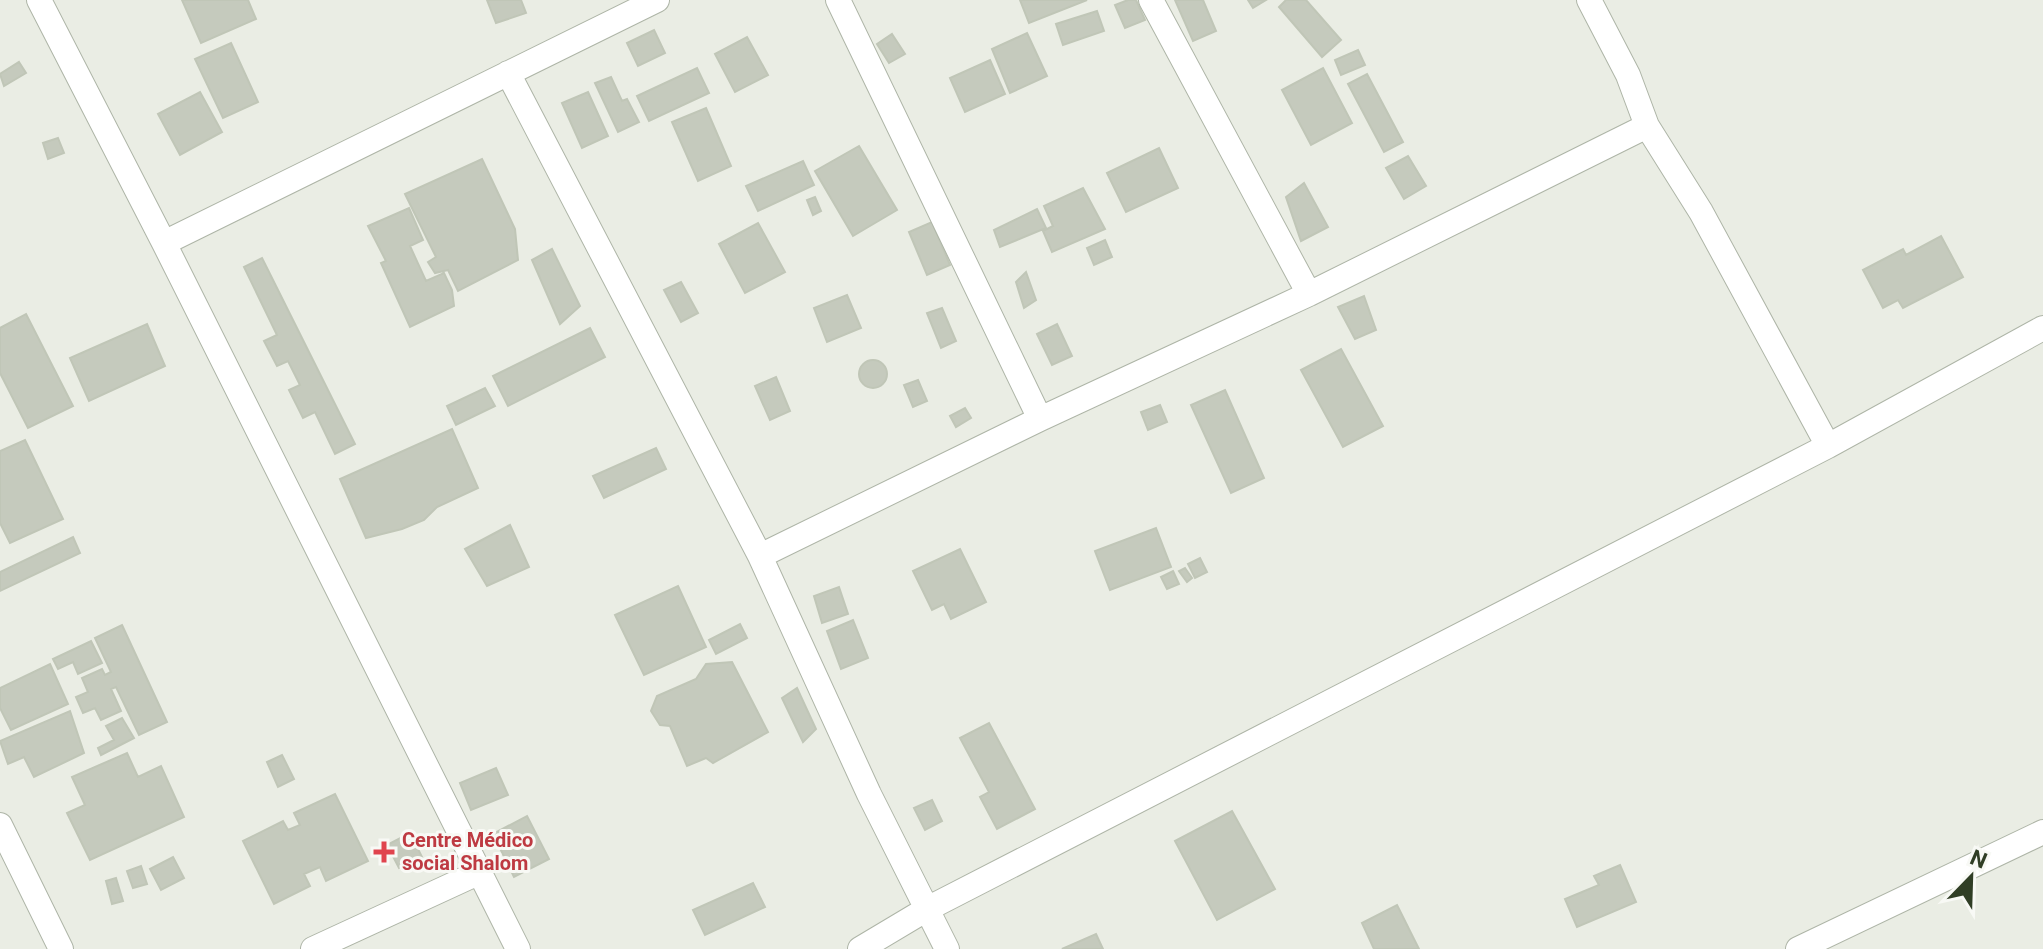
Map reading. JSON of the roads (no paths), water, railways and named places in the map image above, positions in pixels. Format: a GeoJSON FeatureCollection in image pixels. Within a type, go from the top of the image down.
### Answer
{"type":"FeatureCollection","features":[{"type":"Feature","properties":{"kind":"street"},"geometry":{"type":"LineString","coordinates":[[39,0],[518,949]]}},
{"type":"Feature","properties":{"kind":"street"},"geometry":{"type":"LineString","coordinates":[[164,243],[657,0]]}},
{"type":"Feature","properties":{"kind":"street"},"geometry":{"type":"LineString","coordinates":[[838,0],[1040,419]]}},
{"type":"Feature","properties":{"kind":"street"},"geometry":{"type":"LineString","coordinates":[[1151,0],[1309,294]]}},
{"type":"Feature","properties":{"kind":"street"},"geometry":{"type":"LineString","coordinates":[[1589,0],[1628,75],[1647,126],[1701,212],[1828,446]]}},
{"type":"Feature","properties":{"kind":"street"},"geometry":{"type":"LineString","coordinates":[[508,73],[760,556],[869,794],[947,949]]}},
{"type":"Feature","properties":{"kind":"street"},"geometry":{"type":"LineString","coordinates":[[760,556],[1040,419],[1309,294],[1647,126]]}},
{"type":"Feature","properties":{"kind":"street"},"geometry":{"type":"LineString","coordinates":[[860,949],[927,909],[1828,446],[2043,328]]}},
{"type":"Feature","properties":{"kind":"street"},"geometry":{"type":"LineString","coordinates":[[0,825],[61,949]]}},
{"type":"Feature","properties":{"kind":"street"},"geometry":{"type":"LineString","coordinates":[[1798,949],[2043,832]]}},
{"type":"Feature","properties":{"kind":"street"},"geometry":{"type":"LineString","coordinates":[[313,949],[480,872]]}},
{"type":"Feature","properties":{"kind":"place","name":"Centre Médico social Shalom"},"geometry":{"type":"Point","coordinates":[384,852]}}]}
